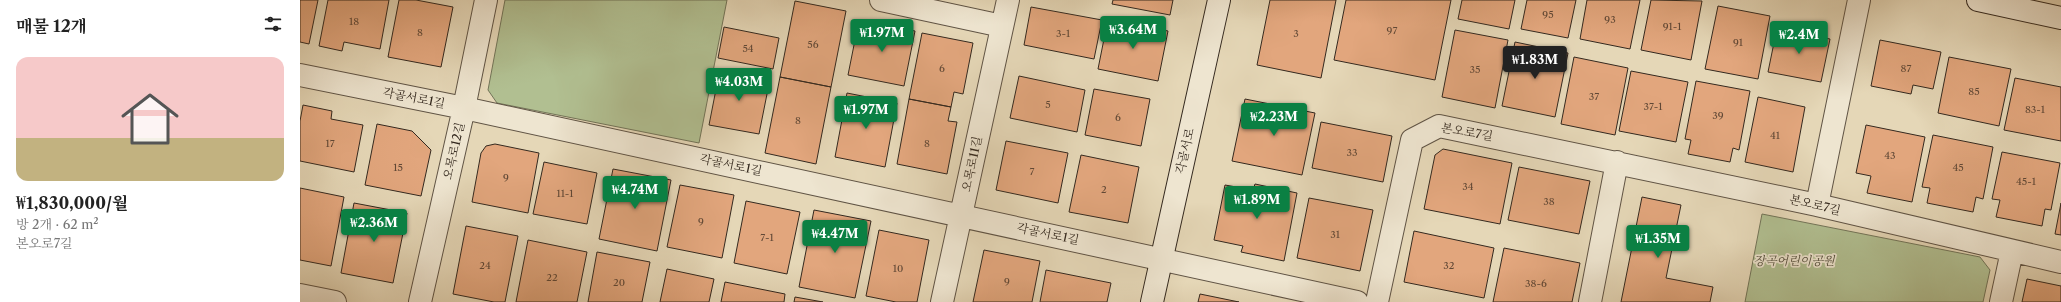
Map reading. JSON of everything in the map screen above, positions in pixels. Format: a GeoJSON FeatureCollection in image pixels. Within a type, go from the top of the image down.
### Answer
{"type":"FeatureCollection","features":[{"type":"Feature","properties":{"kind":"street","name":"오목로12길"},"geometry":{"type":"LineString","coordinates":[[420,302],[464,108],[486,0]]}},
{"type":"Feature","properties":{"kind":"street"},"geometry":{"type":"LineString","coordinates":[[881,0],[1002,26]]}},
{"type":"Feature","properties":{"kind":"street","name":"오목로11길"},"geometry":{"type":"LineString","coordinates":[[942,302],[1008,0]]}},
{"type":"Feature","properties":{"kind":"street","name":"각골서로"},"geometry":{"type":"LineString","coordinates":[[1152,302],[1219,0]]}},
{"type":"Feature","properties":{"kind":"street"},"geometry":{"type":"LineString","coordinates":[[1817,205],[1859,0]]}},
{"type":"Feature","properties":{"kind":"street"},"geometry":{"type":"LineString","coordinates":[[1978,0],[2061,18]]}},
{"type":"Feature","properties":{"kind":"street","name":"각골서로1길"},"geometry":{"type":"LineString","coordinates":[[300,75],[464,108],[1161,258],[1357,302]]}},
{"type":"Feature","properties":{"kind":"street","name":"본오로7길"},"geometry":{"type":"LineString","coordinates":[[1377,302],[1412,140],[1439,126],[1817,205],[2061,262]]}},
{"type":"Feature","properties":{"kind":"street"},"geometry":{"type":"LineString","coordinates":[[1590,302],[1617,162]]}},
{"type":"Feature","properties":{"kind":"street"},"geometry":{"type":"LineString","coordinates":[[2000,302],[2012,251]]}},
{"type":"Feature","properties":{"kind":"street"},"geometry":{"type":"LineString","coordinates":[[300,295],[335,302]]}},
{"type":"Feature","properties":{"kind":"green space"},"geometry":{"type":"Polygon","coordinates":[[[505,0],[727,0],[699,143],[497,103],[488,90],[505,0]]]}},
{"type":"Feature","properties":{"kind":"green space","name":"장곡어린이공원"},"geometry":{"type":"Polygon","coordinates":[[[1762,214],[1980,257],[1990,270],[1983,302],[1745,302],[1762,214]]]}},
{"type":"Feature","properties":{"kind":"building"},"geometry":{"type":"Polygon","coordinates":[[[300,0],[318,0],[309,44],[300,42],[300,0]]]}},
{"type":"Feature","properties":{"kind":"building"},"geometry":{"type":"Polygon","coordinates":[[[328,0],[389,0],[380,49],[344,42],[342,51],[319,46],[328,0]]]}},
{"type":"Feature","properties":{"kind":"building"},"geometry":{"type":"Polygon","coordinates":[[[399,0],[416,0],[453,7],[441,67],[388,57],[399,0]]]}},
{"type":"Feature","properties":{"kind":"building"},"geometry":{"type":"Polygon","coordinates":[[[1113,0],[1173,0],[1170,15],[1112,4],[1113,0]]]}},
{"type":"Feature","properties":{"kind":"building"},"geometry":{"type":"Polygon","coordinates":[[[1270,0],[1336,0],[1321,78],[1257,65],[1270,0]]]}},
{"type":"Feature","properties":{"kind":"building"},"geometry":{"type":"Polygon","coordinates":[[[1346,0],[1451,0],[1435,80],[1334,60],[1346,0]]]}},
{"type":"Feature","properties":{"kind":"building"},"geometry":{"type":"Polygon","coordinates":[[[1462,0],[1515,0],[1509,29],[1458,19],[1462,0]]]}},
{"type":"Feature","properties":{"kind":"building"},"geometry":{"type":"Polygon","coordinates":[[[1527,0],[1576,0],[1568,38],[1521,29],[1527,0]]]}},
{"type":"Feature","properties":{"kind":"building"},"geometry":{"type":"Polygon","coordinates":[[[1587,0],[1640,0],[1630,49],[1580,39],[1587,0]]]}},
{"type":"Feature","properties":{"kind":"building"},"geometry":{"type":"Polygon","coordinates":[[[1651,0],[1702,1],[1691,60],[1641,50],[1651,0]]]}},
{"type":"Feature","properties":{"kind":"building"},"geometry":{"type":"Polygon","coordinates":[[[795,1],[846,11],[831,87],[780,77],[795,1]]]}},
{"type":"Feature","properties":{"kind":"building"},"geometry":{"type":"Polygon","coordinates":[[[1718,6],[1770,16],[1758,79],[1705,69],[1718,6]]]}},
{"type":"Feature","properties":{"kind":"building"},"geometry":{"type":"Polygon","coordinates":[[[1031,7],[1102,20],[1094,59],[1024,45],[1031,7]]]}},
{"type":"Feature","properties":{"kind":"building"},"geometry":{"type":"Polygon","coordinates":[[[1108,19],[1168,31],[1158,81],[1098,69],[1108,19]]]}},
{"type":"Feature","properties":{"kind":"building"},"geometry":{"type":"Polygon","coordinates":[[[859,20],[915,31],[904,86],[848,75],[859,20]]]}},
{"type":"Feature","properties":{"kind":"building"},"geometry":{"type":"Polygon","coordinates":[[[724,27],[779,38],[773,69],[718,58],[724,27]]]}},
{"type":"Feature","properties":{"kind":"building"},"geometry":{"type":"Polygon","coordinates":[[[1777,28],[1830,39],[1821,82],[1768,72],[1777,28]]]}},
{"type":"Feature","properties":{"kind":"building"},"geometry":{"type":"Polygon","coordinates":[[[1455,30],[1508,40],[1495,108],[1442,97],[1455,30]]]}},
{"type":"Feature","properties":{"kind":"building"},"geometry":{"type":"Polygon","coordinates":[[[922,33],[973,43],[963,94],[954,92],[951,107],[909,99],[922,33]]]}},
{"type":"Feature","properties":{"kind":"building"},"geometry":{"type":"Polygon","coordinates":[[[1880,40],[1941,52],[1933,89],[1913,85],[1911,94],[1871,86],[1880,40]]]}},
{"type":"Feature","properties":{"kind":"building"},"geometry":{"type":"Polygon","coordinates":[[[1515,42],[1568,53],[1555,117],[1502,106],[1515,42]]]}},
{"type":"Feature","properties":{"kind":"building"},"geometry":{"type":"Polygon","coordinates":[[[1574,57],[1628,68],[1615,135],[1561,124],[1574,57]]]}},
{"type":"Feature","properties":{"kind":"building"},"geometry":{"type":"Polygon","coordinates":[[[1949,57],[2011,69],[1999,126],[1938,113],[1949,57]]]}},
{"type":"Feature","properties":{"kind":"building"},"geometry":{"type":"Polygon","coordinates":[[[720,69],[770,79],[759,134],[709,125],[720,69]]]}},
{"type":"Feature","properties":{"kind":"building"},"geometry":{"type":"Polygon","coordinates":[[[1631,71],[1688,82],[1676,142],[1619,131],[1631,71]]]}},
{"type":"Feature","properties":{"kind":"building"},"geometry":{"type":"Polygon","coordinates":[[[1019,76],[1085,90],[1077,132],[1010,118],[1019,76]]]}},
{"type":"Feature","properties":{"kind":"building"},"geometry":{"type":"Polygon","coordinates":[[[780,77],[831,87],[816,164],[765,153],[780,77]]]}},
{"type":"Feature","properties":{"kind":"building"},"geometry":{"type":"Polygon","coordinates":[[[2015,78],[2061,87],[2061,141],[2004,130],[2015,78]]]}},
{"type":"Feature","properties":{"kind":"building"},"geometry":{"type":"Polygon","coordinates":[[[1696,81],[1750,91],[1739,150],[1733,148],[1730,162],[1688,154],[1691,140],[1685,139],[1696,81]]]}},
{"type":"Feature","properties":{"kind":"building"},"geometry":{"type":"Polygon","coordinates":[[[1094,89],[1150,99],[1141,146],[1085,135],[1094,89]]]}},
{"type":"Feature","properties":{"kind":"building"},"geometry":{"type":"Polygon","coordinates":[[[847,93],[897,103],[885,167],[835,157],[847,93]]]}},
{"type":"Feature","properties":{"kind":"building"},"geometry":{"type":"Polygon","coordinates":[[[1758,97],[1805,107],[1793,172],[1745,162],[1758,97]]]}},
{"type":"Feature","properties":{"kind":"building"},"geometry":{"type":"Polygon","coordinates":[[[909,99],[951,107],[948,121],[957,122],[947,174],[897,164],[909,99]]]}},
{"type":"Feature","properties":{"kind":"building"},"geometry":{"type":"Polygon","coordinates":[[[1245,99],[1315,113],[1302,175],[1232,161],[1245,99]]]}},
{"type":"Feature","properties":{"kind":"building"},"geometry":{"type":"Polygon","coordinates":[[[303,105],[332,111],[331,119],[363,125],[354,172],[300,161],[300,121],[303,105]]]}},
{"type":"Feature","properties":{"kind":"building"},"geometry":{"type":"Polygon","coordinates":[[[1321,122],[1392,136],[1383,182],[1312,168],[1321,122]]]}},
{"type":"Feature","properties":{"kind":"building"},"geometry":{"type":"Polygon","coordinates":[[[377,124],[412,131],[431,150],[421,196],[365,185],[377,124]]]}},
{"type":"Feature","properties":{"kind":"building"},"geometry":{"type":"Polygon","coordinates":[[[1866,125],[1925,137],[1912,202],[1867,193],[1871,176],[1856,173],[1866,125]]]}},
{"type":"Feature","properties":{"kind":"building"},"geometry":{"type":"Polygon","coordinates":[[[1933,135],[1993,147],[1983,199],[1976,197],[1973,212],[1927,203],[1930,188],[1922,187],[1933,135]]]}},
{"type":"Feature","properties":{"kind":"building"},"geometry":{"type":"Polygon","coordinates":[[[1006,141],[1068,153],[1058,203],[996,190],[1006,141]]]}},
{"type":"Feature","properties":{"kind":"building"},"geometry":{"type":"Polygon","coordinates":[[[495,144],[539,153],[528,213],[472,202],[481,153],[486,146],[495,144]]]}},
{"type":"Feature","properties":{"kind":"building"},"geometry":{"type":"Polygon","coordinates":[[[1443,149],[1512,163],[1500,224],[1424,209],[1435,155],[1443,149]]]}},
{"type":"Feature","properties":{"kind":"building"},"geometry":{"type":"Polygon","coordinates":[[[2002,152],[2060,163],[2051,210],[2045,209],[2042,226],[1996,217],[2000,200],[1992,199],[2002,152]]]}},
{"type":"Feature","properties":{"kind":"building"},"geometry":{"type":"Polygon","coordinates":[[[1081,155],[1139,167],[1128,223],[1069,212],[1081,155]]]}},
{"type":"Feature","properties":{"kind":"building"},"geometry":{"type":"Polygon","coordinates":[[[544,162],[597,173],[587,224],[533,214],[544,162]]]}},
{"type":"Feature","properties":{"kind":"building"},"geometry":{"type":"Polygon","coordinates":[[[1519,167],[1590,181],[1579,234],[1508,220],[1519,167]]]}},
{"type":"Feature","properties":{"kind":"building"},"geometry":{"type":"Polygon","coordinates":[[[613,169],[671,180],[657,251],[599,239],[613,169]]]}},
{"type":"Feature","properties":{"kind":"building"},"geometry":{"type":"Polygon","coordinates":[[[1255,184],[1297,193],[1284,261],[1241,252],[1243,246],[1214,240],[1225,185],[1253,190],[1255,184]]]}},
{"type":"Feature","properties":{"kind":"building"},"geometry":{"type":"Polygon","coordinates":[[[680,185],[734,195],[722,258],[667,247],[680,185]]]}},
{"type":"Feature","properties":{"kind":"building"},"geometry":{"type":"Polygon","coordinates":[[[300,188],[344,197],[331,266],[300,260],[300,188]]]}},
{"type":"Feature","properties":{"kind":"building"},"geometry":{"type":"Polygon","coordinates":[[[1642,197],[1681,205],[1666,278],[1713,287],[1710,302],[1621,302],[1642,197]]]}},
{"type":"Feature","properties":{"kind":"building"},"geometry":{"type":"Polygon","coordinates":[[[1309,198],[1373,210],[1360,271],[1297,258],[1309,198]]]}},
{"type":"Feature","properties":{"kind":"building"},"geometry":{"type":"Polygon","coordinates":[[[746,201],[800,212],[787,274],[734,263],[746,201]]]}},
{"type":"Feature","properties":{"kind":"building"},"geometry":{"type":"Polygon","coordinates":[[[354,203],[407,213],[393,283],[341,273],[354,203]]]}},
{"type":"Feature","properties":{"kind":"building"},"geometry":{"type":"Polygon","coordinates":[[[2061,203],[2061,235],[2055,234],[2061,203]]]}},
{"type":"Feature","properties":{"kind":"building"},"geometry":{"type":"Polygon","coordinates":[[[814,210],[871,221],[855,298],[799,287],[814,210]]]}},
{"type":"Feature","properties":{"kind":"building"},"geometry":{"type":"Polygon","coordinates":[[[466,226],[518,236],[505,302],[494,302],[453,294],[466,226]]]}},
{"type":"Feature","properties":{"kind":"building"},"geometry":{"type":"Polygon","coordinates":[[[879,230],[929,240],[917,302],[896,302],[866,296],[879,230]]]}},
{"type":"Feature","properties":{"kind":"building"},"geometry":{"type":"Polygon","coordinates":[[[1414,231],[1494,248],[1484,298],[1404,282],[1414,231]]]}},
{"type":"Feature","properties":{"kind":"building"},"geometry":{"type":"Polygon","coordinates":[[[528,240],[587,252],[577,302],[516,302],[528,240]]]}},
{"type":"Feature","properties":{"kind":"building"},"geometry":{"type":"Polygon","coordinates":[[[1504,248],[1580,263],[1572,302],[1493,302],[1504,248]]]}},
{"type":"Feature","properties":{"kind":"building"},"geometry":{"type":"Polygon","coordinates":[[[984,250],[1040,261],[1032,302],[973,302],[984,250]]]}},
{"type":"Feature","properties":{"kind":"building"},"geometry":{"type":"Polygon","coordinates":[[[597,252],[650,262],[642,302],[588,302],[597,252]]]}},
{"type":"Feature","properties":{"kind":"building"},"geometry":{"type":"Polygon","coordinates":[[[667,269],[714,279],[709,302],[660,302],[667,269]]]}},
{"type":"Feature","properties":{"kind":"building"},"geometry":{"type":"Polygon","coordinates":[[[1046,270],[1111,283],[1107,302],[1040,302],[1046,270]]]}},
{"type":"Feature","properties":{"kind":"building"},"geometry":{"type":"Polygon","coordinates":[[[2027,279],[2061,286],[2061,302],[2022,302],[2027,279]]]}},
{"type":"Feature","properties":{"kind":"building"},"geometry":{"type":"Polygon","coordinates":[[[725,282],[785,294],[784,302],[721,302],[725,282]]]}},
{"type":"Feature","properties":{"kind":"building"},"geometry":{"type":"Polygon","coordinates":[[[1200,294],[1239,302],[1198,302],[1200,294]]]}},
{"type":"Feature","properties":{"kind":"building"},"geometry":{"type":"Polygon","coordinates":[[[795,297],[823,302],[794,302],[795,297]]]}}]}
